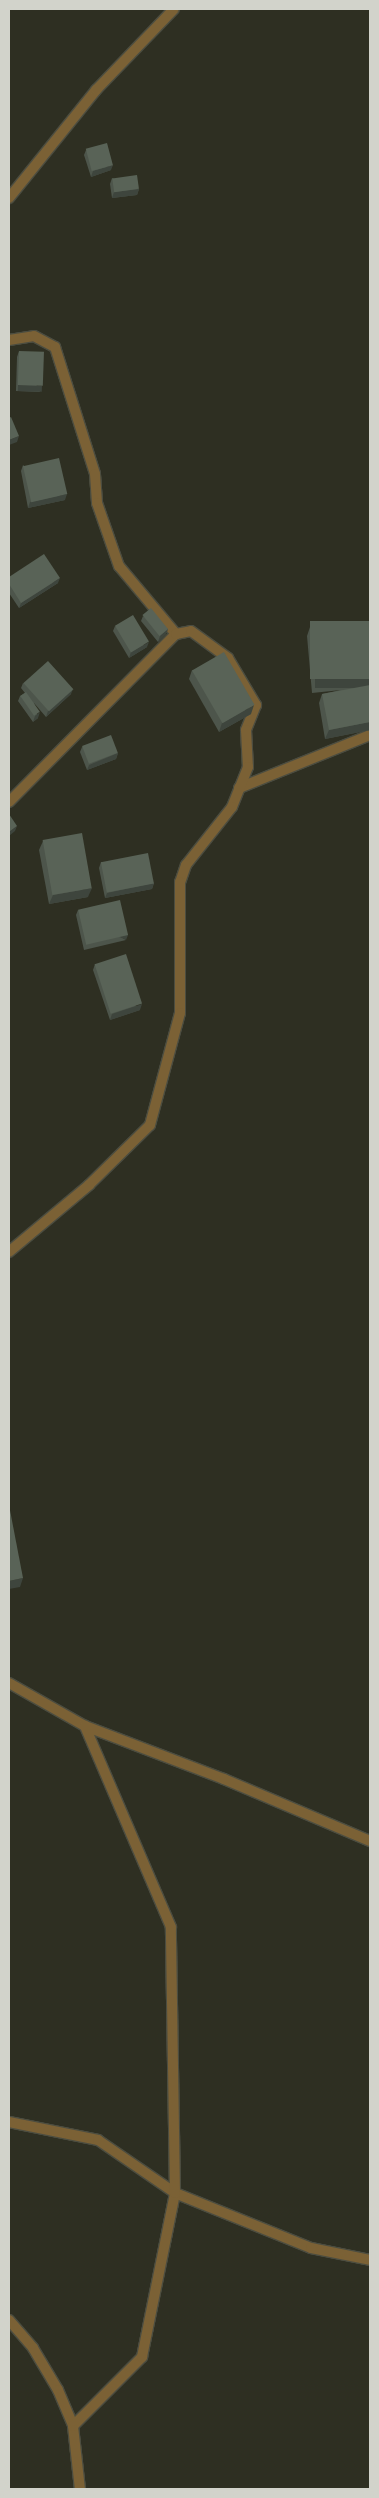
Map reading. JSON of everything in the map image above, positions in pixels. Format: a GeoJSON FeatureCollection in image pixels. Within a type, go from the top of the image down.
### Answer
{"type":"FeatureCollection","features":[{"type":"Feature","properties":{"kind":"street"},"geometry":{"type":"LineString","coordinates":[[9,198],[96,90],[174,9]]}},
{"type":"Feature","properties":{"kind":"street"},"geometry":{"type":"LineString","coordinates":[[9,340],[34,336],[55,347],[95,474],[98,503],[119,566],[176,634]]}},
{"type":"Feature","properties":{"kind":"street"},"geometry":{"type":"LineString","coordinates":[[9,802],[176,634],[191,631],[228,658],[256,706],[246,730],[248,767],[232,807],[186,865],[180,882],[180,1013],[150,1125],[90,1185],[9,1252]]}},
{"type":"Feature","properties":{"kind":"street"},"geometry":{"type":"LineString","coordinates":[[239,788],[370,735]]}},
{"type":"Feature","properties":{"kind":"street"},"geometry":{"type":"LineString","coordinates":[[9,1683],[85,1726],[224,1779],[370,1841]]}},
{"type":"Feature","properties":{"kind":"street"},"geometry":{"type":"LineString","coordinates":[[72,2426],[142,2357],[175,2192],[172,1927],[85,1726]]}},
{"type":"Feature","properties":{"kind":"street"},"geometry":{"type":"LineString","coordinates":[[9,2122],[98,2140],[175,2192],[311,2248],[370,2260]]}},
{"type":"Feature","properties":{"kind":"street"},"geometry":{"type":"LineString","coordinates":[[9,2320],[32,2348],[58,2390],[72,2426],[80,2489]]}},
{"type":"Feature","properties":{"kind":"building"},"geometry":{"type":"Polygon","coordinates":[[[107,143],[113,165],[92,171],[86,149],[107,143]]]}},
{"type":"Feature","properties":{"kind":"building"},"geometry":{"type":"Polygon","coordinates":[[[137,175],[139,189],[114,192],[112,178],[137,175]]]}},
{"type":"Feature","properties":{"kind":"building"},"geometry":{"type":"Polygon","coordinates":[[[19,351],[44,352],[43,386],[18,385],[19,351]]]}},
{"type":"Feature","properties":{"kind":"building"},"geometry":{"type":"Polygon","coordinates":[[[11,417],[19,436],[9,440],[9,418],[11,417]]]}},
{"type":"Feature","properties":{"kind":"building"},"geometry":{"type":"Polygon","coordinates":[[[59,458],[67,494],[31,502],[23,466],[59,458]]]}},
{"type":"Feature","properties":{"kind":"building"},"geometry":{"type":"Polygon","coordinates":[[[44,554],[60,578],[21,603],[9,584],[9,577],[44,554]]]}},
{"type":"Feature","properties":{"kind":"building"},"geometry":{"type":"Polygon","coordinates":[[[151,608],[168,629],[159,636],[142,615],[151,608]]]}},
{"type":"Feature","properties":{"kind":"building"},"geometry":{"type":"Polygon","coordinates":[[[133,615],[149,642],[131,652],[115,626],[133,615]]]}},
{"type":"Feature","properties":{"kind":"building"},"geometry":{"type":"Polygon","coordinates":[[[310,621],[370,621],[370,679],[310,679],[310,621]]]}},
{"type":"Feature","properties":{"kind":"building"},"geometry":{"type":"Polygon","coordinates":[[[224,652],[254,705],[222,723],[192,670],[224,652]]]}},
{"type":"Feature","properties":{"kind":"building"},"geometry":{"type":"Polygon","coordinates":[[[48,661],[73,689],[49,711],[23,683],[48,661]]]}},
{"type":"Feature","properties":{"kind":"building"},"geometry":{"type":"Polygon","coordinates":[[[370,685],[370,722],[329,730],[322,694],[370,685]]]}},
{"type":"Feature","properties":{"kind":"building"},"geometry":{"type":"Polygon","coordinates":[[[26,692],[40,712],[34,716],[20,696],[26,692]]]}},
{"type":"Feature","properties":{"kind":"building"},"geometry":{"type":"Polygon","coordinates":[[[111,735],[118,753],[89,764],[82,746],[111,735]]]}},
{"type":"Feature","properties":{"kind":"building"},"geometry":{"type":"Polygon","coordinates":[[[9,814],[17,826],[9,832],[9,814]]]}},
{"type":"Feature","properties":{"kind":"building"},"geometry":{"type":"Polygon","coordinates":[[[82,833],[92,888],[52,895],[43,840],[82,833]]]}},
{"type":"Feature","properties":{"kind":"building"},"geometry":{"type":"Polygon","coordinates":[[[148,853],[154,883],[107,893],[101,862],[148,853]]]}},
{"type":"Feature","properties":{"kind":"building"},"geometry":{"type":"Polygon","coordinates":[[[120,900],[128,935],[86,945],[78,910],[120,900]]]}},
{"type":"Feature","properties":{"kind":"building"},"geometry":{"type":"Polygon","coordinates":[[[126,954],[142,1003],[111,1014],[95,964],[126,954]]]}},
{"type":"Feature","properties":{"kind":"building"},"geometry":{"type":"Polygon","coordinates":[[[9,1505],[23,1578],[9,1581],[9,1505]]]}}]}
